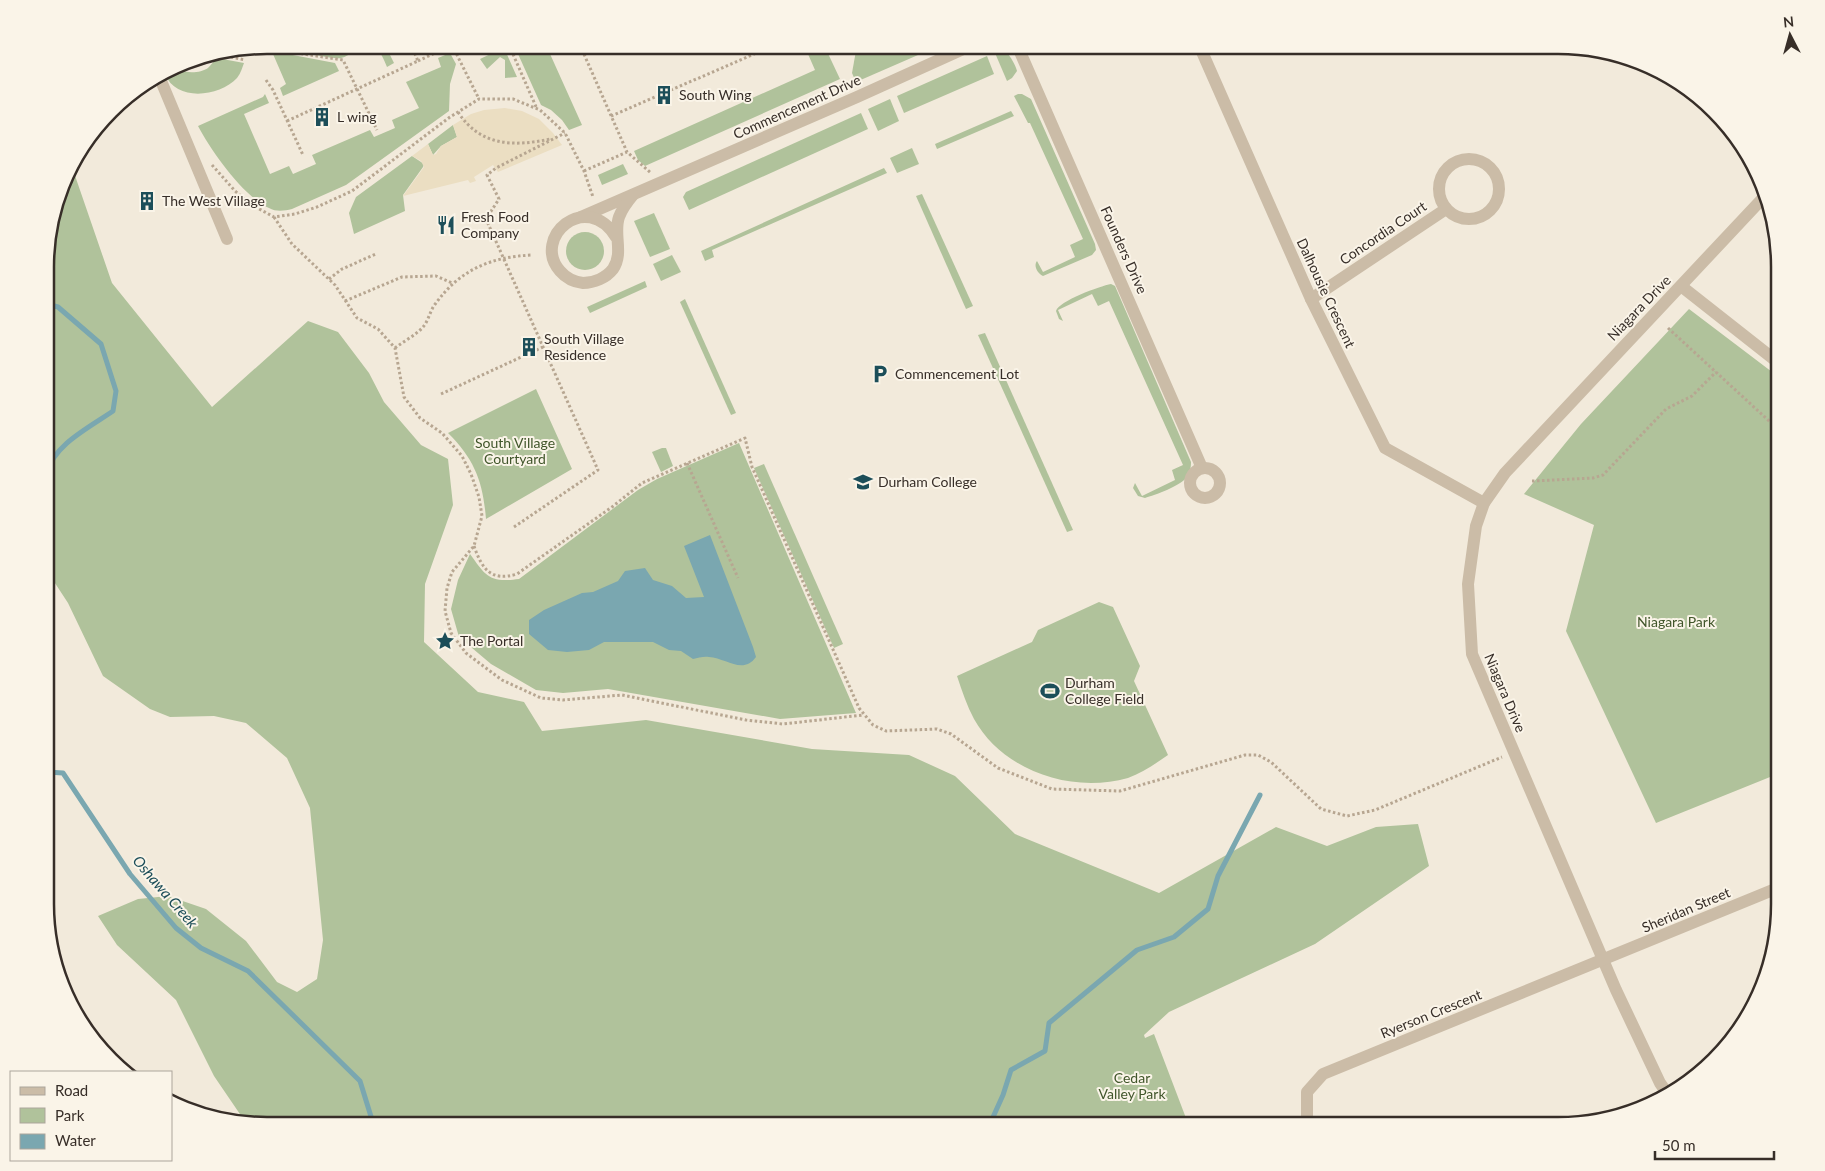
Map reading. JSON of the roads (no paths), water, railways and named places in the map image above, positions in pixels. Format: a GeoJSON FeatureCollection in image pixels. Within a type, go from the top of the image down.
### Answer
{"type":"FeatureCollection","features":[{"type":"Feature","properties":{"kind":"street","name":"Commencement Drive"},"geometry":{"type":"LineString","coordinates":[[633,194],[619,217],[616,237],[619,248],[618,258],[613,268],[596,282],[574,281],[564,276],[557,267],[553,257],[552,246],[555,236],[561,227],[570,220],[581,217],[633,194],[661,183],[952,54]]}},
{"type":"Feature","properties":{"kind":"street","name":"Founders Drive"},"geometry":{"type":"LineString","coordinates":[[1021,54],[1202,468]]}},
{"type":"Feature","properties":{"kind":"street","name":"Dalhousie Crescent"},"geometry":{"type":"LineString","coordinates":[[1203,54],[1311,299],[1385,448],[1484,503]]}},
{"type":"Feature","properties":{"kind":"street"},"geometry":{"type":"LineString","coordinates":[[161,81],[227,239]]}},
{"type":"Feature","properties":{"kind":"street"},"geometry":{"type":"LineString","coordinates":[[1478,159],[1486,163],[1494,171],[1500,190],[1497,200],[1488,212],[1474,219],[1454,215],[1446,209],[1439,191],[1443,172],[1450,165],[1458,160],[1478,159]]}},
{"type":"Feature","properties":{"kind":"street","name":"Niagara Drive"},"geometry":{"type":"LineString","coordinates":[[1664,1089],[1604,960],[1472,654],[1468,584],[1476,526],[1484,503],[1505,472],[1761,200]]}},
{"type":"Feature","properties":{"kind":"street","name":"Concordia Court"},"geometry":{"type":"LineString","coordinates":[[1311,299],[1446,209]]}},
{"type":"Feature","properties":{"kind":"street"},"geometry":{"type":"LineString","coordinates":[[581,217],[592,217],[602,221],[616,237]]}},
{"type":"Feature","properties":{"kind":"street"},"geometry":{"type":"LineString","coordinates":[[1681,286],[1771,357]]}},
{"type":"Feature","properties":{"kind":"street","name":"Sheridan Street"},"geometry":{"type":"LineString","coordinates":[[1604,960],[1771,891]]}},
{"type":"Feature","properties":{"kind":"street","name":"Ryerson Crescent"},"geometry":{"type":"LineString","coordinates":[[1307,1117],[1307,1092],[1323,1074],[1604,960]]}},
{"type":"Feature","properties":{"kind":"water"},"geometry":{"type":"Polygon","coordinates":[[[710,535],[756,657],[746,665],[734,664],[709,657],[693,659],[681,651],[669,650],[653,642],[604,642],[589,650],[567,652],[548,650],[529,634],[529,620],[544,610],[582,593],[593,592],[618,581],[625,571],[645,568],[653,580],[672,586],[686,598],[704,597],[684,546],[710,535]]]}},
{"type":"Feature","properties":{"kind":"waterway","name":"Oshawa Creek"},"geometry":{"type":"LineString","coordinates":[[54,306],[58,307],[101,344],[116,391],[113,411],[64,445],[54,458]]}},
{"type":"Feature","properties":{"kind":"waterway","name":"Oshawa Creek"},"geometry":{"type":"LineString","coordinates":[[54,772],[63,773],[130,874],[176,928],[201,948],[248,971],[360,1081],[371,1117]]}},
{"type":"Feature","properties":{"kind":"waterway"},"geometry":{"type":"LineString","coordinates":[[993,1117],[1011,1070],[1045,1051],[1049,1023],[1137,950],[1174,937],[1208,909],[1218,876],[1260,795]]}},
{"type":"Feature","properties":{"kind":"place","name":"South Wing"},"geometry":{"type":"Point","coordinates":[664,95]}},
{"type":"Feature","properties":{"kind":"place","name":"L wing"},"geometry":{"type":"Point","coordinates":[322,117]}},
{"type":"Feature","properties":{"kind":"place","name":"The West Village"},"geometry":{"type":"Point","coordinates":[147,201]}},
{"type":"Feature","properties":{"kind":"place","name":"Fresh Food Company"},"geometry":{"type":"Point","coordinates":[446,225]}},
{"type":"Feature","properties":{"kind":"place","name":"South Village Residence"},"geometry":{"type":"Point","coordinates":[529,347]}},
{"type":"Feature","properties":{"kind":"place","name":"Commencement Lot"},"geometry":{"type":"Point","coordinates":[880,374]}},
{"type":"Feature","properties":{"kind":"place","name":"Durham College"},"geometry":{"type":"Point","coordinates":[863,482]}},
{"type":"Feature","properties":{"kind":"place","name":"The Portal"},"geometry":{"type":"Point","coordinates":[445,641]}},
{"type":"Feature","properties":{"kind":"place","name":"Durham College Field"},"geometry":{"type":"Point","coordinates":[1050,691]}},
{"type":"Feature","properties":{"kind":"park label","name":"South Village Courtyard"},"geometry":{"type":"Point","coordinates":[515,452]}},
{"type":"Feature","properties":{"kind":"park label","name":"Niagara Park"},"geometry":{"type":"Point","coordinates":[1676,622]}},
{"type":"Feature","properties":{"kind":"park label","name":"Cedar Valley Park"},"geometry":{"type":"Point","coordinates":[1132,1086]}}]}
